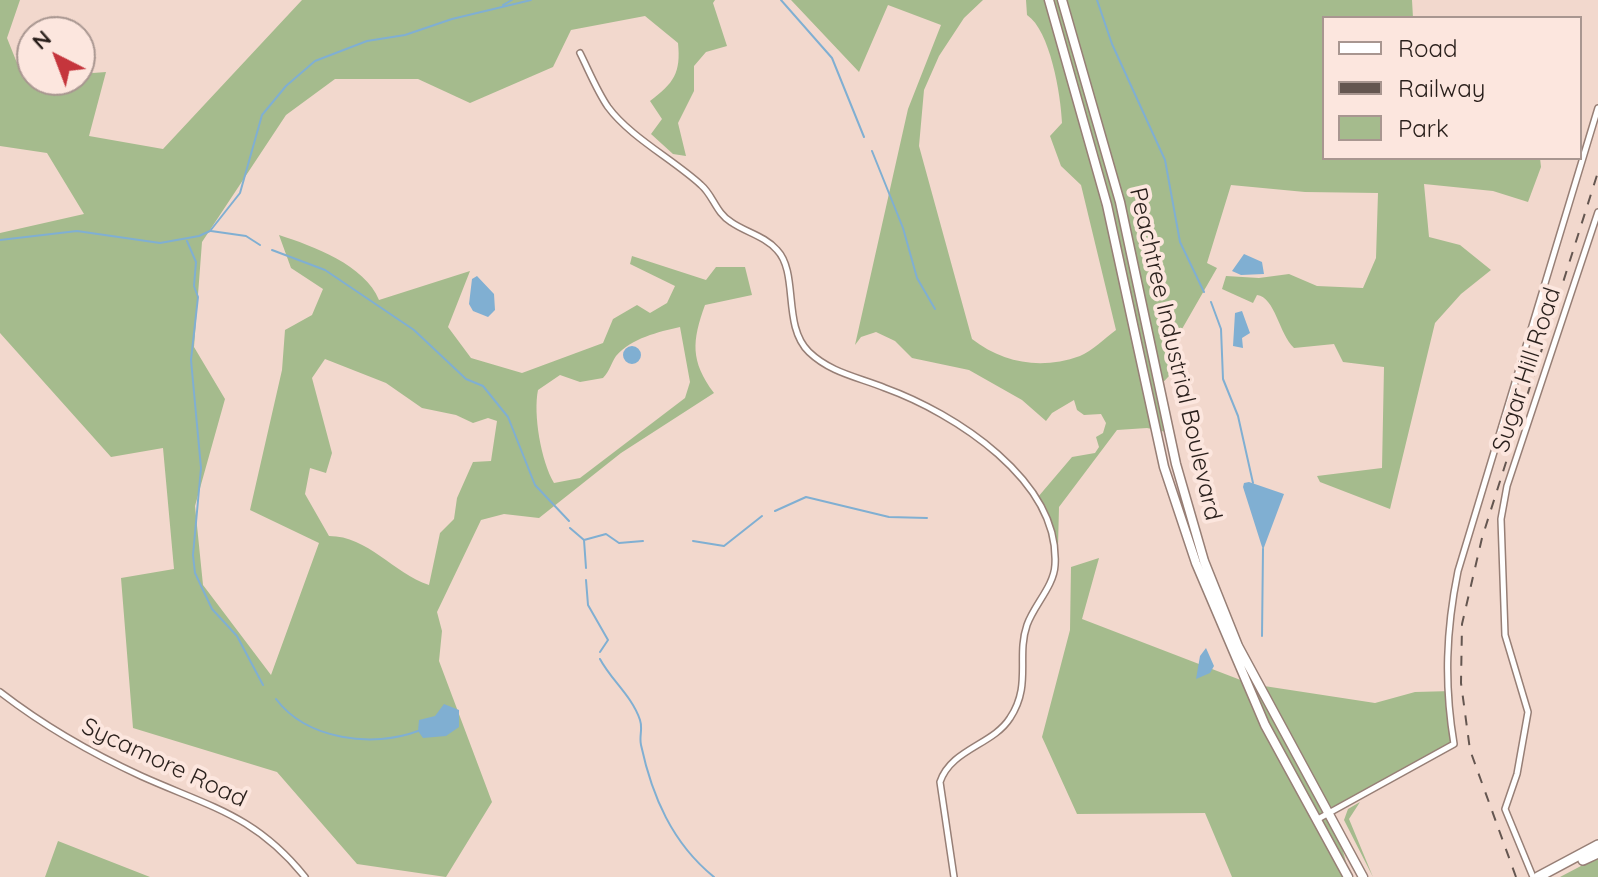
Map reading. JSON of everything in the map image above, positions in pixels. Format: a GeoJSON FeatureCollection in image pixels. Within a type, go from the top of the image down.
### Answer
{"type":"FeatureCollection","features":[{"type":"Feature","properties":{"kind":"highway"},"geometry":{"type":"LineString","coordinates":[[1542,876],[1598,845]]}},
{"type":"Feature","properties":{"kind":"highway"},"geometry":{"type":"LineString","coordinates":[[1542,876],[1598,853]]}},
{"type":"Feature","properties":{"kind":"main road","name":"Peachtree Industrial Boulevard"},"geometry":{"type":"LineString","coordinates":[[1049,0],[1107,205],[1142,374],[1173,496],[1196,563],[1265,725],[1348,877]]}},
{"type":"Feature","properties":{"kind":"main road","name":"Peachtree Industrial Boulevard"},"geometry":{"type":"LineString","coordinates":[[1062,0],[1120,202],[1175,461],[1204,561],[1238,646],[1363,877]]}},
{"type":"Feature","properties":{"kind":"street"},"geometry":{"type":"LineString","coordinates":[[580,53],[610,109],[702,186],[724,217],[771,244],[782,255],[793,317],[808,350],[848,377],[885,388],[950,420],[1018,472],[1043,506],[1055,567],[1027,627],[1024,683],[1018,703],[1005,725],[956,759],[940,782],[954,877]]}},
{"type":"Feature","properties":{"kind":"street"},"geometry":{"type":"LineString","coordinates":[[1318,819],[1454,744],[1446,663],[1447,629],[1458,571],[1598,108]]}},
{"type":"Feature","properties":{"kind":"street","name":"Sugar Hill Road"},"geometry":{"type":"LineString","coordinates":[[1542,876],[1510,826],[1505,809],[1517,774],[1528,712],[1505,635],[1501,519],[1507,486],[1598,212]]}},
{"type":"Feature","properties":{"kind":"street","name":"Sycamore Road"},"geometry":{"type":"LineString","coordinates":[[0,692],[43,724],[106,759],[243,819],[283,851],[305,877]]}},
{"type":"Feature","properties":{"kind":"green space"},"geometry":{"type":"Polygon","coordinates":[[[0,0],[20,0],[7,38],[16,60],[16,96],[96,96],[96,73],[106,72],[89,136],[163,149],[302,0],[715,0],[713,3],[727,46],[706,52],[694,66],[694,91],[678,123],[686,156],[673,154],[651,134],[662,119],[650,101],[670,83],[677,70],[679,53],[678,43],[645,16],[571,30],[553,67],[470,103],[418,79],[335,79],[286,115],[202,242],[194,347],[225,399],[195,506],[203,585],[271,675],[319,543],[250,510],[282,370],[285,330],[312,315],[323,289],[291,268],[279,235],[322,251],[350,267],[372,288],[379,300],[470,271],[448,327],[471,358],[522,373],[603,343],[613,319],[637,305],[650,313],[667,303],[675,286],[630,264],[632,256],[706,280],[716,267],[745,267],[752,295],[705,305],[698,329],[697,361],[714,393],[621,453],[539,518],[504,514],[481,520],[437,612],[442,631],[439,661],[492,802],[446,877],[357,864],[277,772],[133,728],[121,578],[174,569],[163,448],[111,457],[0,333],[0,233],[84,214],[47,153],[0,146],[0,0]],[[680,327],[637,340],[616,356],[603,378],[580,382],[560,375],[538,390],[539,437],[554,483],[580,478],[685,398],[690,382],[680,327]],[[325,359],[312,378],[332,453],[326,473],[310,468],[305,494],[329,536],[356,542],[429,585],[440,533],[454,519],[457,498],[473,462],[491,461],[497,421],[488,418],[473,423],[456,415],[422,408],[386,383],[325,359]]]}},
{"type":"Feature","properties":{"kind":"green space"},"geometry":{"type":"Polygon","coordinates":[[[791,0],[983,0],[964,18],[939,56],[924,90],[919,146],[972,339],[996,354],[1023,362],[1051,363],[1080,356],[1116,330],[1081,185],[1061,166],[1050,136],[1062,123],[1057,80],[1042,34],[1027,15],[1026,0],[1412,0],[1413,16],[1322,16],[1322,160],[1540,160],[1541,167],[1528,202],[1493,191],[1424,184],[1429,237],[1460,245],[1491,270],[1461,294],[1435,323],[1390,509],[1320,482],[1317,476],[1382,468],[1384,367],[1343,362],[1334,344],[1294,348],[1263,297],[1257,295],[1253,303],[1222,289],[1226,276],[1259,278],[1289,274],[1317,286],[1363,288],[1376,258],[1378,193],[1305,192],[1231,185],[1207,263],[1217,268],[1178,336],[1182,362],[1155,391],[1171,433],[1147,428],[1117,430],[1059,507],[1058,547],[1038,497],[1072,457],[1095,453],[1099,447],[1096,437],[1103,433],[1106,423],[1101,414],[1084,415],[1077,410],[1074,400],[1052,413],[1046,421],[1022,400],[969,370],[912,358],[895,341],[876,332],[861,337],[855,345],[908,109],[941,25],[888,5],[859,72],[791,0]]]}},
{"type":"Feature","properties":{"kind":"green space"},"geometry":{"type":"Polygon","coordinates":[[[1099,558],[1082,619],[1251,684],[1375,703],[1415,692],[1452,691],[1453,743],[1396,777],[1324,811],[1340,840],[1350,877],[1232,877],[1205,813],[1077,814],[1042,737],[1070,630],[1071,567],[1099,558]]]}},
{"type":"Feature","properties":{"kind":"green space"},"geometry":{"type":"Polygon","coordinates":[[[1360,802],[1349,819],[1373,877],[1344,820],[1348,809],[1360,802]]]}},
{"type":"Feature","properties":{"kind":"green space"},"geometry":{"type":"Polygon","coordinates":[[[58,841],[150,877],[45,877],[58,841]]]}},
{"type":"Feature","properties":{"kind":"green space"},"geometry":{"type":"Polygon","coordinates":[[[1598,857],[1598,877],[1560,877],[1598,857]]]}},
{"type":"Feature","properties":{"kind":"water"},"geometry":{"type":"Polygon","coordinates":[[[1244,254],[1262,262],[1264,274],[1241,275],[1232,271],[1244,254]]]}},
{"type":"Feature","properties":{"kind":"water"},"geometry":{"type":"Polygon","coordinates":[[[477,276],[494,294],[495,310],[488,317],[473,311],[469,304],[472,279],[477,276]]]}},
{"type":"Feature","properties":{"kind":"water"},"geometry":{"type":"Polygon","coordinates":[[[1242,311],[1250,333],[1242,338],[1243,348],[1233,346],[1235,313],[1242,311]]]}},
{"type":"Feature","properties":{"kind":"water"},"geometry":{"type":"Polygon","coordinates":[[[632,346],[641,355],[632,364],[623,355],[632,346]]]}},
{"type":"Feature","properties":{"kind":"water"},"geometry":{"type":"Polygon","coordinates":[[[1244,483],[1284,494],[1263,550],[1243,487],[1244,483]]]}},
{"type":"Feature","properties":{"kind":"water"},"geometry":{"type":"Polygon","coordinates":[[[1206,648],[1214,666],[1210,673],[1196,679],[1200,656],[1206,648]]]}},
{"type":"Feature","properties":{"kind":"water"},"geometry":{"type":"Polygon","coordinates":[[[444,704],[459,710],[459,727],[446,736],[423,738],[418,731],[419,720],[435,716],[444,704]]]}},
{"type":"Feature","properties":{"kind":"waterway"},"geometry":{"type":"LineString","coordinates":[[503,5],[512,0]]}},
{"type":"Feature","properties":{"kind":"waterway"},"geometry":{"type":"LineString","coordinates":[[0,240],[77,231],[160,243],[199,236],[210,231],[240,193],[262,115],[286,86],[315,61],[367,41],[405,35],[452,19],[531,0]]}},
{"type":"Feature","properties":{"kind":"waterway"},"geometry":{"type":"LineString","coordinates":[[781,0],[832,58],[864,137]]}},
{"type":"Feature","properties":{"kind":"waterway"},"geometry":{"type":"LineString","coordinates":[[1097,0],[1112,44],[1165,160],[1180,242],[1204,292]]}},
{"type":"Feature","properties":{"kind":"waterway"},"geometry":{"type":"LineString","coordinates":[[872,151],[903,228],[917,278],[935,309]]}},
{"type":"Feature","properties":{"kind":"waterway"},"geometry":{"type":"LineString","coordinates":[[211,231],[246,236],[260,245]]}},
{"type":"Feature","properties":{"kind":"waterway"},"geometry":{"type":"LineString","coordinates":[[187,241],[196,262],[194,286],[198,297],[191,360],[201,468],[193,555],[195,573],[212,609],[237,636],[263,685]]}},
{"type":"Feature","properties":{"kind":"waterway"},"geometry":{"type":"LineString","coordinates":[[272,250],[325,270],[414,330],[466,379],[483,386],[508,417],[535,485],[569,521]]}},
{"type":"Feature","properties":{"kind":"waterway"},"geometry":{"type":"LineString","coordinates":[[1211,302],[1221,329],[1223,379],[1238,416],[1253,483]]}},
{"type":"Feature","properties":{"kind":"waterway"},"geometry":{"type":"LineString","coordinates":[[775,511],[806,497],[889,517],[927,518]]}},
{"type":"Feature","properties":{"kind":"waterway"},"geometry":{"type":"LineString","coordinates":[[693,541],[724,546],[762,516]]}},
{"type":"Feature","properties":{"kind":"waterway"},"geometry":{"type":"LineString","coordinates":[[570,528],[584,540],[586,568]]}},
{"type":"Feature","properties":{"kind":"waterway"},"geometry":{"type":"LineString","coordinates":[[584,540],[606,534],[619,543],[643,541]]}},
{"type":"Feature","properties":{"kind":"waterway"},"geometry":{"type":"LineString","coordinates":[[1262,636],[1263,549]]}},
{"type":"Feature","properties":{"kind":"waterway"},"geometry":{"type":"LineString","coordinates":[[586,580],[588,605],[608,640],[600,652]]}},
{"type":"Feature","properties":{"kind":"waterway"},"geometry":{"type":"LineString","coordinates":[[600,659],[636,711],[641,723],[641,742],[651,782],[666,817],[686,849],[714,877]]}},
{"type":"Feature","properties":{"kind":"waterway"},"geometry":{"type":"LineString","coordinates":[[276,699],[305,724],[342,737],[381,739],[418,731]]}},
{"type":"Feature","properties":{"kind":"railway"},"geometry":{"type":"LineString","coordinates":[[1516,877],[1470,750],[1461,683],[1462,624],[1482,538],[1598,172]]}}]}
